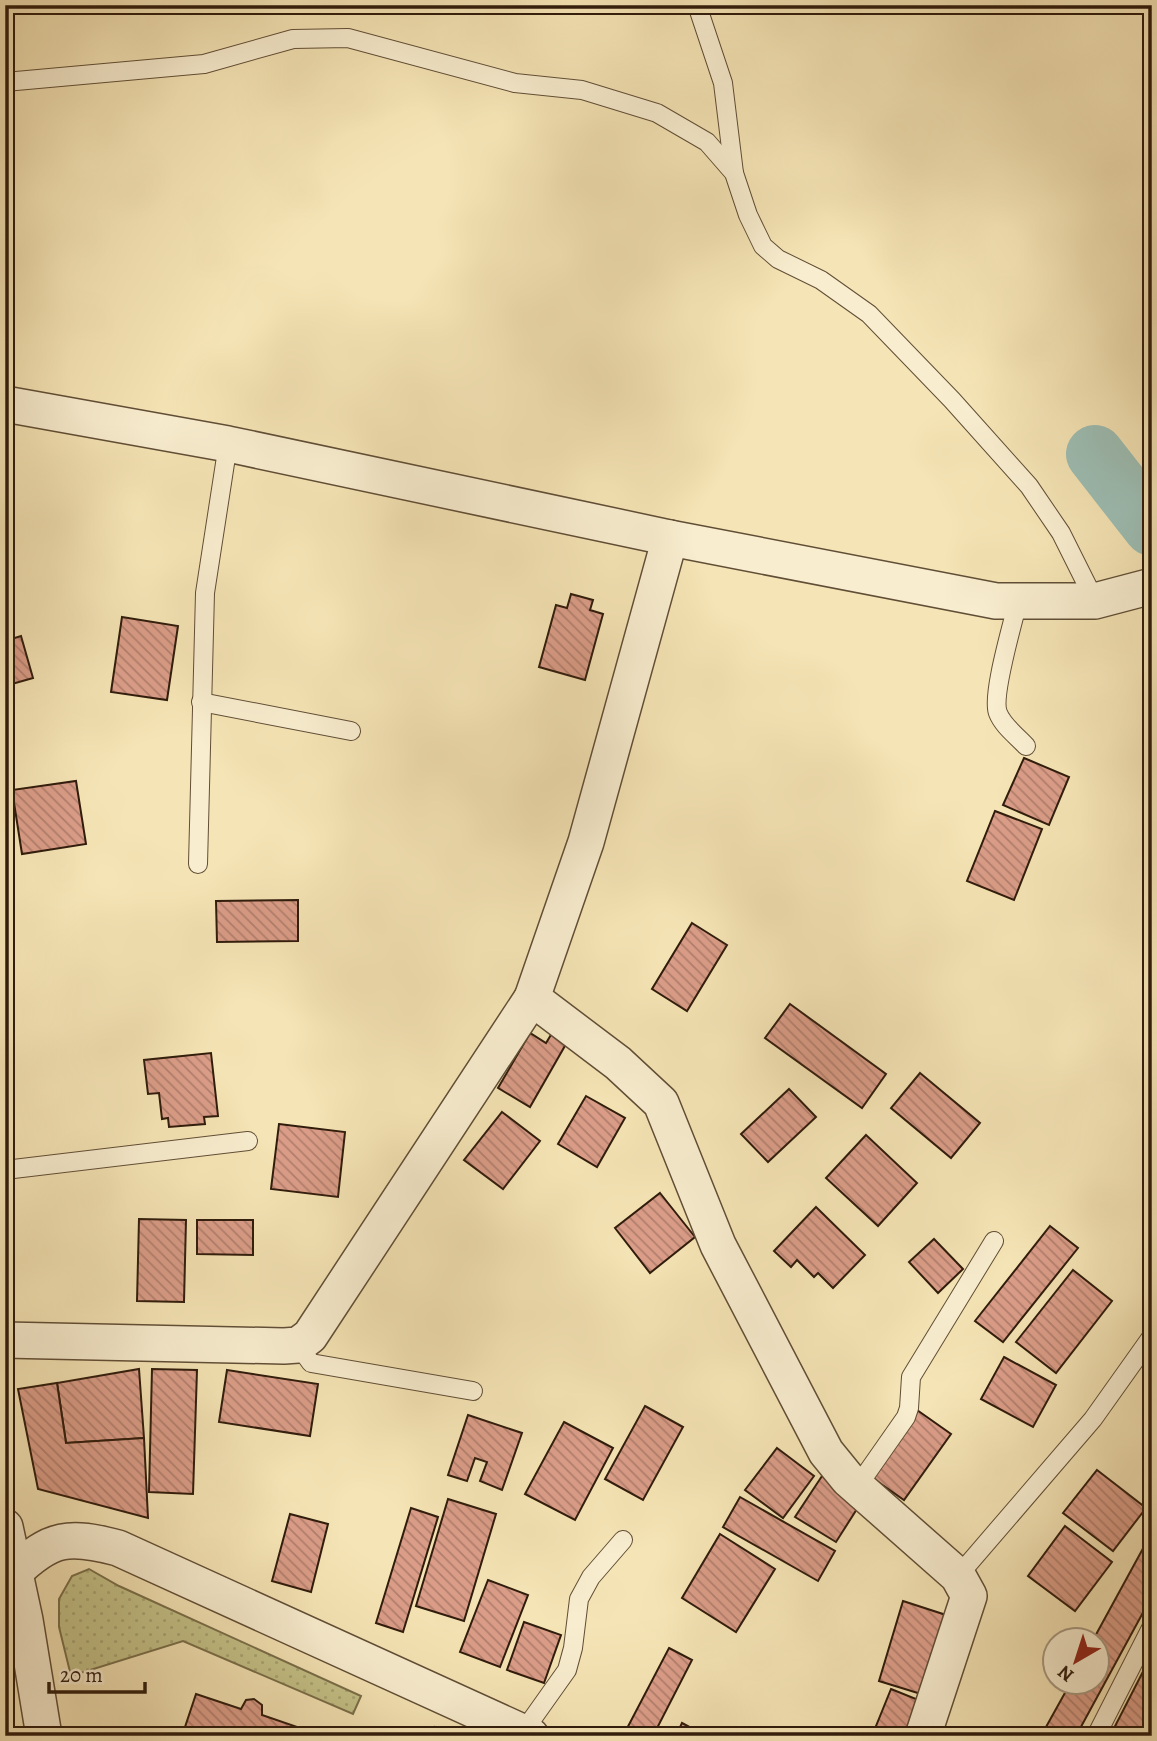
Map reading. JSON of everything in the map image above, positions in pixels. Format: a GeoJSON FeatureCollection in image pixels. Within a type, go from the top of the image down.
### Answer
{"type":"FeatureCollection","features":[{"type":"Feature","properties":{"kind":"street"},"geometry":{"type":"LineString","coordinates":[[5,404],[228,444],[670,538],[996,601],[1095,601],[1152,586]]}},
{"type":"Feature","properties":{"kind":"street"},"geometry":{"type":"LineString","coordinates":[[5,1340],[284,1346],[298,1345],[310,1336],[532,998],[586,842],[670,538]]}},
{"type":"Feature","properties":{"kind":"street"},"geometry":{"type":"LineString","coordinates":[[532,998],[618,1063],[661,1103],[724,1257],[826,1452],[848,1479],[958,1576],[969,1596],[923,1736]]}},
{"type":"Feature","properties":{"kind":"street"},"geometry":{"type":"LineString","coordinates":[[5,1527],[15,1572],[15,1620],[44,1736]]}},
{"type":"Feature","properties":{"kind":"street"},"geometry":{"type":"LineString","coordinates":[[15,1572],[36,1552],[63,1541],[89,1540],[118,1548],[527,1734]]}},
{"type":"Feature","properties":{"kind":"lane"},"geometry":{"type":"LineString","coordinates":[[697,5],[723,83],[734,173],[748,215],[763,246],[778,259],[821,280],[869,314],[952,400],[1029,486],[1061,533],[1095,601]]}},
{"type":"Feature","properties":{"kind":"lane"},"geometry":{"type":"LineString","coordinates":[[5,82],[204,64],[293,39],[348,38],[515,83],[582,89],[657,113],[707,142],[734,173]]}},
{"type":"Feature","properties":{"kind":"lane"},"geometry":{"type":"LineString","coordinates":[[198,864],[205,593],[228,444]]}},
{"type":"Feature","properties":{"kind":"lane"},"geometry":{"type":"LineString","coordinates":[[1018,601],[997,694],[997,712],[1026,746]]}},
{"type":"Feature","properties":{"kind":"lane"},"geometry":{"type":"LineString","coordinates":[[201,702],[351,731]]}},
{"type":"Feature","properties":{"kind":"lane"},"geometry":{"type":"LineString","coordinates":[[5,1170],[247,1141]]}},
{"type":"Feature","properties":{"kind":"lane"},"geometry":{"type":"LineString","coordinates":[[857,1486],[906,1417],[911,1377],[994,1241]]}},
{"type":"Feature","properties":{"kind":"lane"},"geometry":{"type":"LineString","coordinates":[[958,1576],[1093,1419],[1152,1335]]}},
{"type":"Feature","properties":{"kind":"lane"},"geometry":{"type":"LineString","coordinates":[[298,1345],[311,1363],[473,1391]]}},
{"type":"Feature","properties":{"kind":"lane"},"geometry":{"type":"LineString","coordinates":[[527,1734],[566,1671],[573,1648],[579,1599],[591,1577],[622,1540]]}},
{"type":"Feature","properties":{"kind":"lane"},"geometry":{"type":"LineString","coordinates":[[1096,1736],[1152,1626]]}},
{"type":"Feature","properties":{"kind":"shaded area"},"geometry":{"type":"Polygon","coordinates":[[[89,1569],[119,1586],[361,1696],[353,1714],[183,1641],[71,1676],[59,1627],[59,1599],[72,1576],[89,1569]]]}},
{"type":"Feature","properties":{"kind":"building"},"geometry":{"type":"Polygon","coordinates":[[[5,567],[11,608],[5,609],[5,567]]]}},
{"type":"Feature","properties":{"kind":"building"},"geometry":{"type":"Polygon","coordinates":[[[571,594],[593,600],[590,610],[603,614],[585,680],[539,667],[556,605],[567,608],[571,594]]]}},
{"type":"Feature","properties":{"kind":"building"},"geometry":{"type":"Polygon","coordinates":[[[122,617],[178,626],[167,700],[111,692],[122,617]]]}},
{"type":"Feature","properties":{"kind":"building"},"geometry":{"type":"Polygon","coordinates":[[[21,636],[33,678],[5,686],[5,641],[21,636]]]}},
{"type":"Feature","properties":{"kind":"building"},"geometry":{"type":"Polygon","coordinates":[[[1024,758],[1069,777],[1049,825],[1003,805],[1024,758]]]}},
{"type":"Feature","properties":{"kind":"building"},"geometry":{"type":"Polygon","coordinates":[[[76,781],[86,844],[22,854],[12,790],[76,781]]]}},
{"type":"Feature","properties":{"kind":"building"},"geometry":{"type":"Polygon","coordinates":[[[995,811],[1042,829],[1014,900],[967,881],[995,811]]]}},
{"type":"Feature","properties":{"kind":"building"},"geometry":{"type":"Polygon","coordinates":[[[298,900],[298,941],[217,942],[216,901],[298,900]]]}},
{"type":"Feature","properties":{"kind":"building"},"geometry":{"type":"Polygon","coordinates":[[[692,923],[727,945],[687,1011],[652,989],[692,923]]]}},
{"type":"Feature","properties":{"kind":"building"},"geometry":{"type":"Polygon","coordinates":[[[790,1004],[886,1074],[862,1108],[765,1038],[790,1004]]]}},
{"type":"Feature","properties":{"kind":"building"},"geometry":{"type":"Polygon","coordinates":[[[555,1028],[570,1037],[530,1107],[498,1088],[530,1033],[546,1043],[555,1028]]]}},
{"type":"Feature","properties":{"kind":"building"},"geometry":{"type":"Polygon","coordinates":[[[211,1053],[218,1116],[204,1117],[205,1124],[169,1127],[168,1118],[162,1119],[159,1093],[148,1094],[144,1060],[211,1053]]]}},
{"type":"Feature","properties":{"kind":"building"},"geometry":{"type":"Polygon","coordinates":[[[920,1073],[980,1123],[951,1158],[891,1108],[920,1073]]]}},
{"type":"Feature","properties":{"kind":"building"},"geometry":{"type":"Polygon","coordinates":[[[789,1089],[816,1117],[768,1162],[741,1134],[789,1089]]]}},
{"type":"Feature","properties":{"kind":"building"},"geometry":{"type":"Polygon","coordinates":[[[586,1096],[625,1118],[597,1167],[558,1144],[586,1096]]]}},
{"type":"Feature","properties":{"kind":"building"},"geometry":{"type":"Polygon","coordinates":[[[502,1112],[540,1141],[503,1189],[464,1160],[502,1112]]]}},
{"type":"Feature","properties":{"kind":"building"},"geometry":{"type":"Polygon","coordinates":[[[279,1124],[345,1132],[338,1197],[271,1189],[279,1124]]]}},
{"type":"Feature","properties":{"kind":"building"},"geometry":{"type":"Polygon","coordinates":[[[866,1135],[917,1183],[878,1226],[826,1178],[866,1135]]]}},
{"type":"Feature","properties":{"kind":"building"},"geometry":{"type":"Polygon","coordinates":[[[660,1193],[695,1237],[650,1273],[615,1228],[660,1193]]]}},
{"type":"Feature","properties":{"kind":"building"},"geometry":{"type":"Polygon","coordinates":[[[816,1207],[865,1255],[833,1288],[818,1273],[814,1277],[797,1260],[791,1267],[774,1251],[816,1207]]]}},
{"type":"Feature","properties":{"kind":"building"},"geometry":{"type":"Polygon","coordinates":[[[139,1219],[186,1220],[184,1302],[137,1301],[139,1219]]]}},
{"type":"Feature","properties":{"kind":"building"},"geometry":{"type":"Polygon","coordinates":[[[197,1220],[253,1220],[253,1255],[197,1254],[197,1220]]]}},
{"type":"Feature","properties":{"kind":"building"},"geometry":{"type":"Polygon","coordinates":[[[1050,1226],[1078,1248],[1003,1342],[975,1321],[1050,1226]]]}},
{"type":"Feature","properties":{"kind":"building"},"geometry":{"type":"Polygon","coordinates":[[[934,1239],[963,1269],[938,1293],[909,1262],[934,1239]]]}},
{"type":"Feature","properties":{"kind":"building"},"geometry":{"type":"Polygon","coordinates":[[[1073,1270],[1112,1301],[1056,1373],[1016,1342],[1073,1270]]]}},
{"type":"Feature","properties":{"kind":"building"},"geometry":{"type":"Polygon","coordinates":[[[1004,1357],[1056,1385],[1033,1427],[981,1399],[1004,1357]]]}},
{"type":"Feature","properties":{"kind":"building"},"geometry":{"type":"Polygon","coordinates":[[[139,1369],[144,1438],[66,1443],[57,1383],[139,1369]]]}},
{"type":"Feature","properties":{"kind":"building"},"geometry":{"type":"Polygon","coordinates":[[[152,1369],[197,1370],[193,1494],[149,1492],[152,1369]]]}},
{"type":"Feature","properties":{"kind":"building"},"geometry":{"type":"Polygon","coordinates":[[[227,1370],[318,1384],[310,1436],[219,1422],[227,1370]]]}},
{"type":"Feature","properties":{"kind":"building"},"geometry":{"type":"Polygon","coordinates":[[[57,1383],[66,1443],[144,1438],[148,1518],[38,1489],[18,1389],[57,1383]]]}},
{"type":"Feature","properties":{"kind":"building"},"geometry":{"type":"Polygon","coordinates":[[[645,1406],[683,1427],[643,1500],[605,1479],[645,1406]]]}},
{"type":"Feature","properties":{"kind":"building"},"geometry":{"type":"Polygon","coordinates":[[[917,1410],[951,1434],[904,1500],[871,1477],[917,1410]]]}},
{"type":"Feature","properties":{"kind":"building"},"geometry":{"type":"Polygon","coordinates":[[[468,1415],[522,1433],[502,1490],[480,1481],[487,1462],[475,1458],[467,1481],[448,1475],[468,1415]]]}},
{"type":"Feature","properties":{"kind":"building"},"geometry":{"type":"Polygon","coordinates":[[[564,1422],[613,1448],[575,1520],[525,1494],[564,1422]]]}},
{"type":"Feature","properties":{"kind":"building"},"geometry":{"type":"Polygon","coordinates":[[[777,1448],[814,1476],[783,1518],[745,1490],[777,1448]]]}},
{"type":"Feature","properties":{"kind":"building"},"geometry":{"type":"Polygon","coordinates":[[[1097,1470],[1146,1508],[1113,1551],[1063,1513],[1097,1470]]]}},
{"type":"Feature","properties":{"kind":"building"},"geometry":{"type":"Polygon","coordinates":[[[822,1476],[862,1501],[836,1542],[795,1517],[822,1476]]]}},
{"type":"Feature","properties":{"kind":"building"},"geometry":{"type":"Polygon","coordinates":[[[740,1497],[835,1551],[818,1581],[723,1527],[740,1497]]]}},
{"type":"Feature","properties":{"kind":"building"},"geometry":{"type":"Polygon","coordinates":[[[448,1499],[496,1514],[464,1621],[416,1606],[448,1499]]]}},
{"type":"Feature","properties":{"kind":"building"},"geometry":{"type":"Polygon","coordinates":[[[411,1508],[438,1517],[403,1632],[376,1623],[411,1508]]]}},
{"type":"Feature","properties":{"kind":"building"},"geometry":{"type":"Polygon","coordinates":[[[290,1514],[328,1524],[311,1592],[272,1581],[290,1514]]]}},
{"type":"Feature","properties":{"kind":"building"},"geometry":{"type":"Polygon","coordinates":[[[1065,1526],[1112,1562],[1075,1611],[1028,1576],[1065,1526]]]}},
{"type":"Feature","properties":{"kind":"building"},"geometry":{"type":"Polygon","coordinates":[[[1152,1532],[1152,1596],[1112,1670],[1112,1626],[1101,1626],[1152,1532]]]}},
{"type":"Feature","properties":{"kind":"building"},"geometry":{"type":"Polygon","coordinates":[[[720,1534],[775,1569],[736,1632],[682,1598],[720,1534]]]}},
{"type":"Feature","properties":{"kind":"building"},"geometry":{"type":"Polygon","coordinates":[[[488,1580],[528,1595],[500,1667],[460,1652],[488,1580]]]}},
{"type":"Feature","properties":{"kind":"building"},"geometry":{"type":"Polygon","coordinates":[[[903,1601],[946,1615],[921,1694],[879,1681],[903,1601]]]}},
{"type":"Feature","properties":{"kind":"building"},"geometry":{"type":"Polygon","coordinates":[[[524,1622],[561,1635],[544,1683],[507,1670],[524,1622]]]}},
{"type":"Feature","properties":{"kind":"building"},"geometry":{"type":"Polygon","coordinates":[[[669,1648],[692,1660],[653,1736],[623,1736],[669,1648]]]}},
{"type":"Feature","properties":{"kind":"building"},"geometry":{"type":"Polygon","coordinates":[[[1152,1654],[1152,1736],[1110,1736],[1152,1654]]]}},
{"type":"Feature","properties":{"kind":"building"},"geometry":{"type":"Polygon","coordinates":[[[891,1689],[921,1701],[907,1736],[872,1736],[891,1689]]]}},
{"type":"Feature","properties":{"kind":"building"},"geometry":{"type":"Polygon","coordinates":[[[196,1694],[241,1709],[246,1700],[254,1699],[262,1705],[262,1715],[309,1731],[307,1736],[182,1736],[196,1694]]]}},
{"type":"Feature","properties":{"kind":"building"},"geometry":{"type":"Polygon","coordinates":[[[1063,1696],[1098,1696],[1076,1736],[1041,1736],[1063,1696]]]}},
{"type":"Feature","properties":{"kind":"building"},"geometry":{"type":"Polygon","coordinates":[[[682,1723],[706,1736],[676,1736],[682,1723]]]}},
{"type":"Feature","properties":{"kind":"building"},"geometry":{"type":"Polygon","coordinates":[[[435,1727],[461,1736],[432,1736],[435,1727]]]}},
{"type":"Feature","properties":{"kind":"waterway"},"geometry":{"type":"LineString","coordinates":[[1095,454],[1152,527]]}}]}
